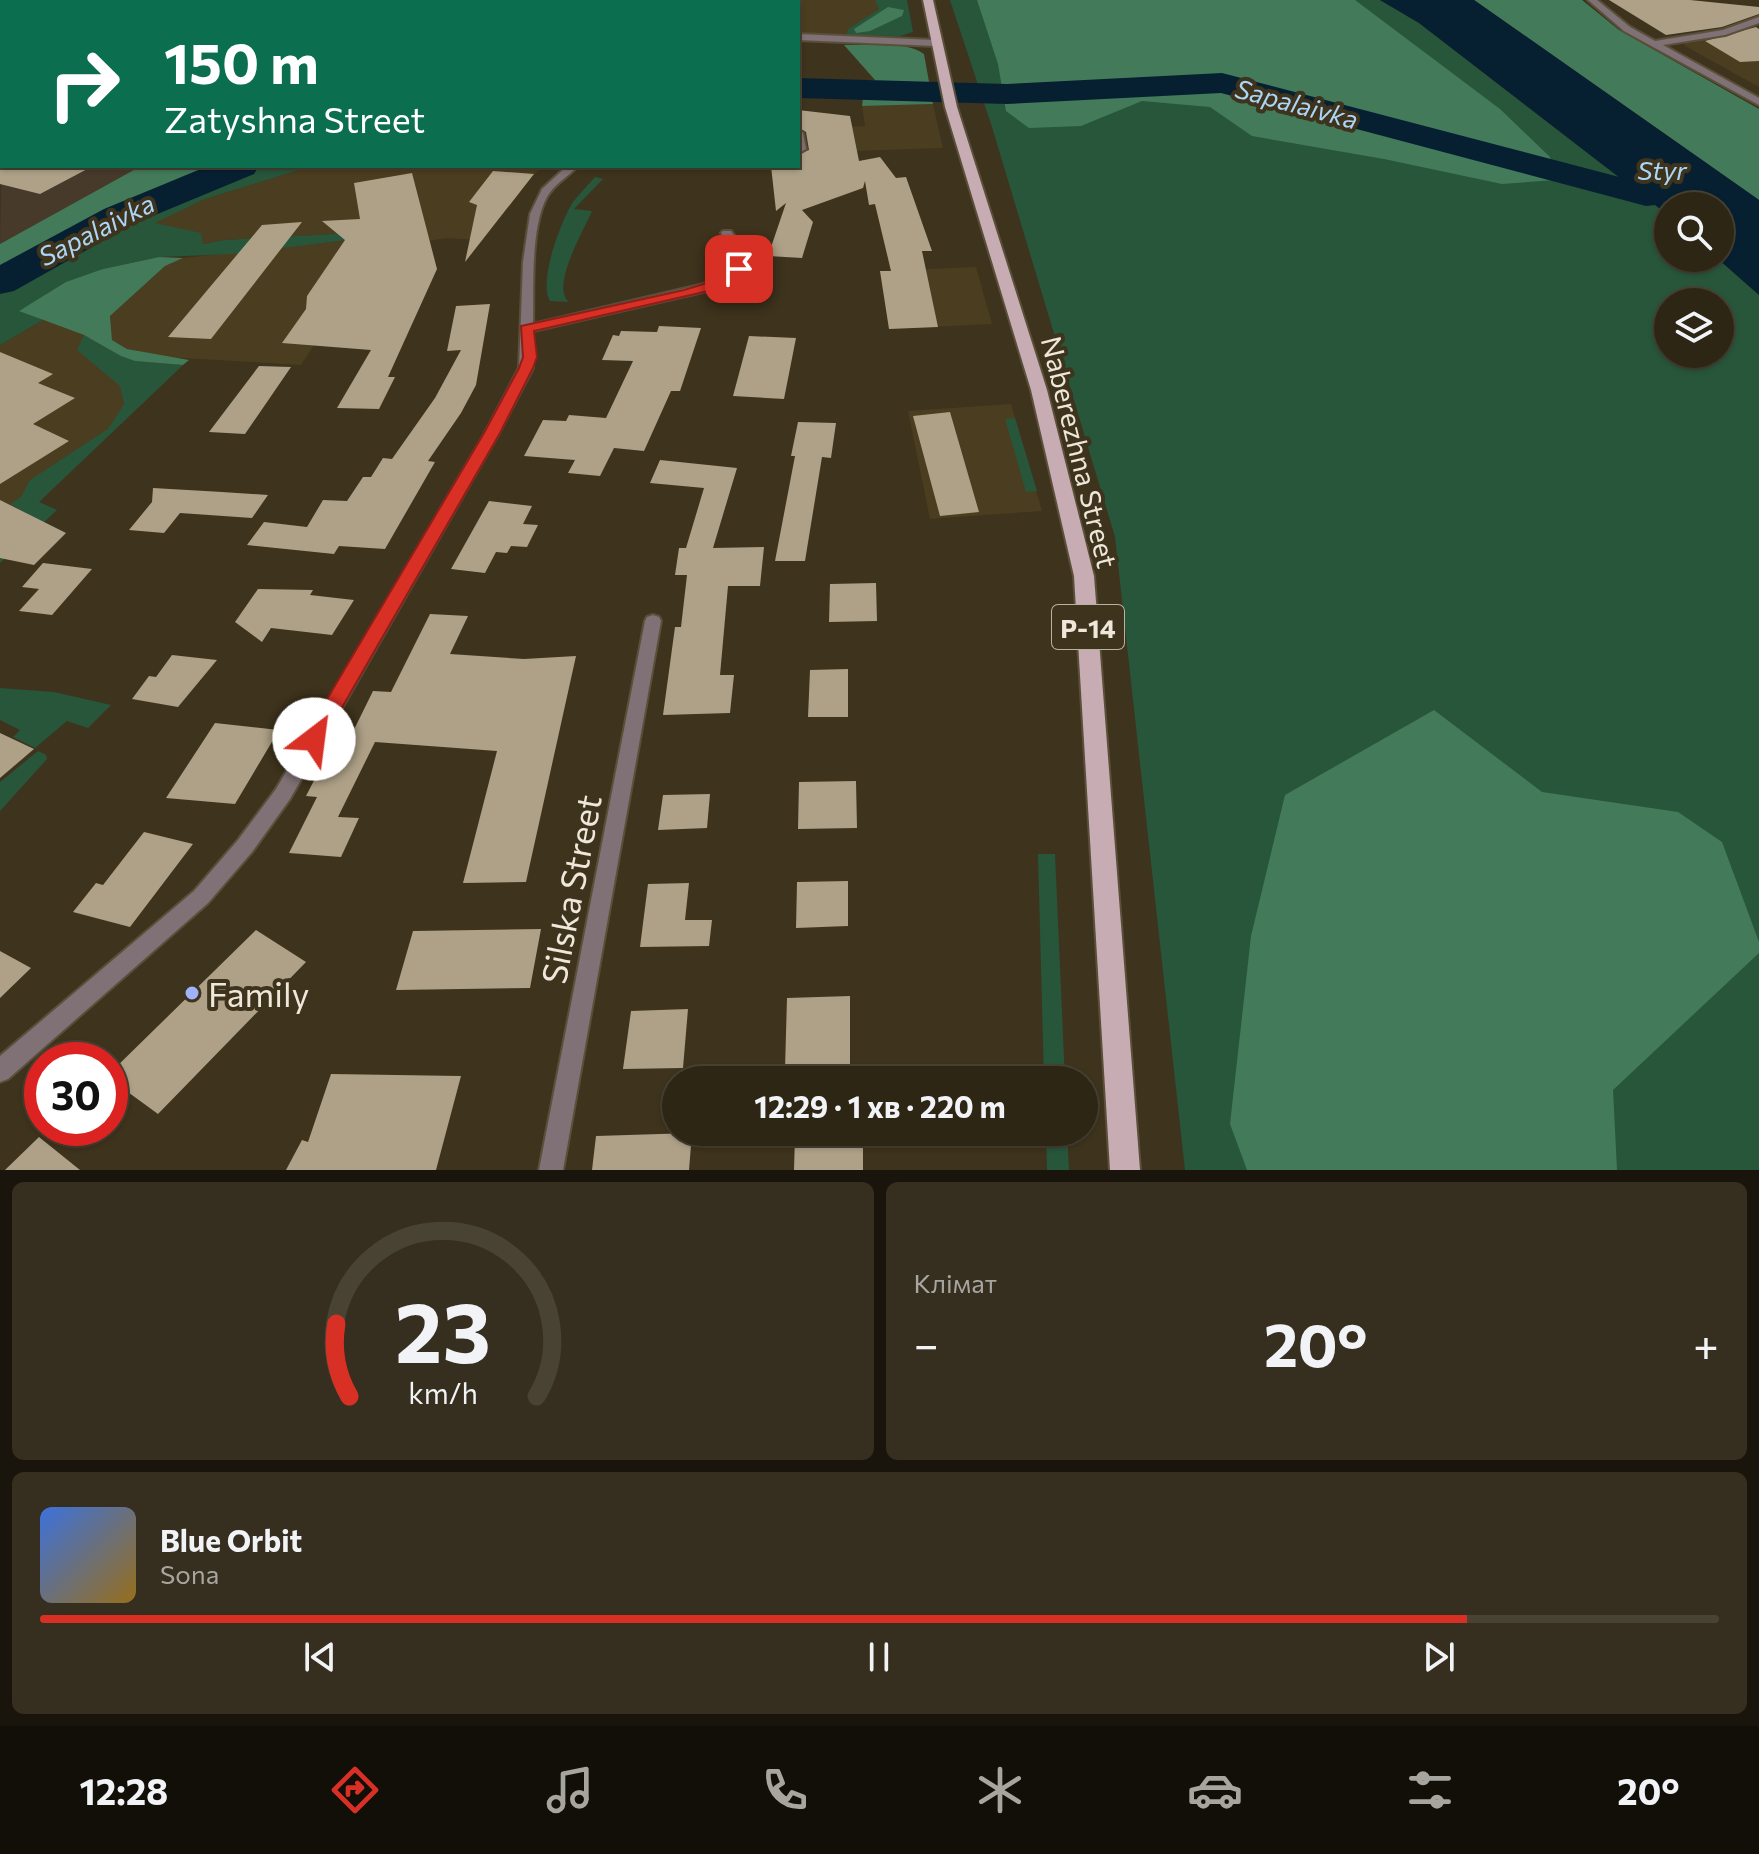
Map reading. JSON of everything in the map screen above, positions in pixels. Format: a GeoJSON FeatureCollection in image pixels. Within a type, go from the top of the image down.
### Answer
{"type":"FeatureCollection","features":[{"type":"Feature","properties":{"kind":"main road","name":"Naberezhna Street"},"geometry":{"type":"LineString","coordinates":[[928,0],[948,93],[1039,390],[1084,576],[1125,1170]]}},
{"type":"Feature","properties":{"kind":"street"},"geometry":{"type":"LineString","coordinates":[[1592,0],[1627,29],[1759,102]]}},
{"type":"Feature","properties":{"kind":"street"},"geometry":{"type":"LineString","coordinates":[[1654,44],[1725,32],[1759,20]]}},
{"type":"Feature","properties":{"kind":"street"},"geometry":{"type":"LineString","coordinates":[[800,37],[935,43]]}},
{"type":"Feature","properties":{"kind":"street"},"geometry":{"type":"LineString","coordinates":[[800,144],[801,149]]}},
{"type":"Feature","properties":{"kind":"street"},"geometry":{"type":"LineString","coordinates":[[0,1071],[201,897],[245,846],[283,794],[504,410],[530,357],[526,329],[534,231],[540,201],[553,182],[570,168]]}},
{"type":"Feature","properties":{"kind":"street"},"geometry":{"type":"LineString","coordinates":[[526,329],[712,286],[739,269],[740,252],[727,233]]}},
{"type":"Feature","properties":{"kind":"street","name":"Silska Street"},"geometry":{"type":"LineString","coordinates":[[551,1170],[653,621]]}},
{"type":"Feature","properties":{"kind":"shaded area"},"geometry":{"type":"Polygon","coordinates":[[[800,0],[875,0],[880,9],[848,29],[846,35],[800,34],[800,0]]]}},
{"type":"Feature","properties":{"kind":"shaded area"},"geometry":{"type":"Polygon","coordinates":[[[1732,34],[1759,50],[1759,87],[1685,46],[1685,42],[1732,34]]]}},
{"type":"Feature","properties":{"kind":"shaded area"},"geometry":{"type":"Polygon","coordinates":[[[933,104],[943,148],[821,152],[820,128],[865,126],[862,106],[933,104]]]}},
{"type":"Feature","properties":{"kind":"shaded area"},"geometry":{"type":"Polygon","coordinates":[[[2,168],[137,168],[0,244],[2,168]]]}},
{"type":"Feature","properties":{"kind":"shaded area"},"geometry":{"type":"Polygon","coordinates":[[[306,168],[540,168],[535,174],[529,174],[516,198],[512,198],[481,240],[446,238],[428,241],[371,232],[224,240],[202,244],[154,223],[205,199],[306,168]]]}},
{"type":"Feature","properties":{"kind":"shaded area"},"geometry":{"type":"Polygon","coordinates":[[[348,240],[314,345],[301,365],[164,357],[127,349],[112,340],[110,316],[165,266],[183,258],[348,240]]]}},
{"type":"Feature","properties":{"kind":"shaded area"},"geometry":{"type":"Polygon","coordinates":[[[976,267],[992,324],[889,329],[880,271],[976,267]]]}},
{"type":"Feature","properties":{"kind":"shaded area"},"geometry":{"type":"Polygon","coordinates":[[[43,320],[84,335],[135,361],[183,365],[39,502],[0,529],[0,345],[43,320]]]}},
{"type":"Feature","properties":{"kind":"shaded area"},"geometry":{"type":"Polygon","coordinates":[[[1011,404],[1042,511],[930,519],[908,411],[1011,404]]]}},
{"type":"Feature","properties":{"kind":"green space"},"geometry":{"type":"Polygon","coordinates":[[[875,0],[907,0],[913,32],[900,36],[846,35],[848,29],[879,9],[875,0]]]}},
{"type":"Feature","properties":{"kind":"green space"},"geometry":{"type":"Polygon","coordinates":[[[950,0],[1380,0],[1419,23],[1654,204],[1654,272],[1733,272],[1759,295],[1759,1170],[1185,1170],[1115,537],[992,127],[950,0]]]}},
{"type":"Feature","properties":{"kind":"green space"},"geometry":{"type":"Polygon","coordinates":[[[977,0],[1355,0],[1500,109],[1550,157],[1555,180],[1502,184],[1252,136],[1210,107],[1142,101],[1081,126],[1029,128],[1006,111],[998,64],[977,0]]]}},
{"type":"Feature","properties":{"kind":"green space"},"geometry":{"type":"Polygon","coordinates":[[[1474,0],[1582,0],[1619,30],[1759,109],[1759,200],[1474,0]]]}},
{"type":"Feature","properties":{"kind":"green space"},"geometry":{"type":"Polygon","coordinates":[[[888,7],[904,10],[902,16],[870,31],[856,33],[854,29],[888,7]]]}},
{"type":"Feature","properties":{"kind":"green space"},"geometry":{"type":"Polygon","coordinates":[[[844,45],[896,45],[924,54],[933,104],[862,106],[863,98],[800,95],[800,85],[875,80],[844,45]]]}},
{"type":"Feature","properties":{"kind":"green space"},"geometry":{"type":"Polygon","coordinates":[[[137,168],[248,168],[167,197],[66,248],[0,286],[0,244],[137,168]]]}},
{"type":"Feature","properties":{"kind":"green space"},"geometry":{"type":"Polygon","coordinates":[[[248,168],[306,168],[205,199],[155,223],[201,233],[203,244],[224,240],[371,232],[347,240],[233,254],[159,257],[103,269],[20,310],[43,320],[0,345],[0,286],[66,248],[167,197],[248,168]]]}},
{"type":"Feature","properties":{"kind":"green space"},"geometry":{"type":"Polygon","coordinates":[[[595,177],[603,179],[574,209],[592,211],[566,272],[564,295],[569,302],[550,301],[547,280],[557,236],[573,202],[595,177]]]}},
{"type":"Feature","properties":{"kind":"green space"},"geometry":{"type":"Polygon","coordinates":[[[159,257],[183,258],[165,266],[110,316],[112,340],[127,349],[189,360],[183,365],[135,361],[84,335],[19,311],[66,282],[103,269],[159,257]]]}},
{"type":"Feature","properties":{"kind":"green space"},"geometry":{"type":"Polygon","coordinates":[[[84,335],[135,361],[183,365],[39,502],[57,510],[0,563],[0,530],[26,513],[10,504],[21,497],[30,480],[108,429],[124,404],[120,386],[77,350],[84,335]]]}},
{"type":"Feature","properties":{"kind":"green space"},"geometry":{"type":"Polygon","coordinates":[[[1015,418],[1037,491],[1026,492],[1005,419],[1015,418]]]}},
{"type":"Feature","properties":{"kind":"green space"},"geometry":{"type":"Polygon","coordinates":[[[0,688],[54,692],[111,705],[88,728],[67,721],[35,748],[13,737],[20,730],[0,720],[0,688]]]}},
{"type":"Feature","properties":{"kind":"green space"},"geometry":{"type":"Polygon","coordinates":[[[1434,710],[1542,792],[1678,812],[1722,842],[1759,942],[1759,953],[1613,1090],[1617,1170],[1247,1170],[1230,1124],[1251,936],[1285,795],[1434,710]]]}},
{"type":"Feature","properties":{"kind":"green space"},"geometry":{"type":"Polygon","coordinates":[[[38,751],[47,759],[0,811],[0,782],[38,751]]]}},
{"type":"Feature","properties":{"kind":"green space"},"geometry":{"type":"Polygon","coordinates":[[[1038,854],[1055,854],[1064,1066],[1044,1066],[1038,854]]]}},
{"type":"Feature","properties":{"kind":"green space"},"geometry":{"type":"Polygon","coordinates":[[[1046,1146],[1068,1146],[1069,1170],[1047,1170],[1046,1146]]]}},
{"type":"Feature","properties":{"kind":"water","name":"Styr"},"geometry":{"type":"Polygon","coordinates":[[[1380,0],[1474,0],[1759,200],[1759,295],[1733,272],[1734,192],[1654,192],[1654,204],[1419,23],[1380,0]]]}},
{"type":"Feature","properties":{"kind":"building"},"geometry":{"type":"Polygon","coordinates":[[[1609,0],[1690,0],[1759,7],[1759,14],[1722,27],[1666,35],[1609,0]]]}},
{"type":"Feature","properties":{"kind":"building"},"geometry":{"type":"Polygon","coordinates":[[[1756,27],[1759,29],[1759,61],[1740,62],[1705,41],[1756,27]]]}},
{"type":"Feature","properties":{"kind":"building"},"geometry":{"type":"Polygon","coordinates":[[[800,110],[850,116],[859,161],[880,157],[896,178],[906,177],[932,251],[922,251],[938,327],[889,329],[880,271],[891,271],[875,204],[869,205],[865,181],[863,188],[802,210],[813,222],[802,258],[768,256],[786,203],[776,211],[771,168],[800,168],[800,153],[809,150],[806,132],[800,128],[800,110]]]}},
{"type":"Feature","properties":{"kind":"building"},"geometry":{"type":"Polygon","coordinates":[[[0,168],[89,168],[40,194],[0,184],[0,168]]]}},
{"type":"Feature","properties":{"kind":"building"},"geometry":{"type":"Polygon","coordinates":[[[493,171],[534,174],[465,262],[477,205],[469,202],[493,171]]]}},
{"type":"Feature","properties":{"kind":"building"},"geometry":{"type":"Polygon","coordinates":[[[412,173],[437,269],[388,377],[395,377],[379,409],[337,408],[371,350],[282,343],[306,309],[307,296],[345,240],[322,221],[360,219],[354,183],[412,173]]]}},
{"type":"Feature","properties":{"kind":"building"},"geometry":{"type":"Polygon","coordinates":[[[302,222],[211,339],[168,337],[262,225],[302,222]]]}},
{"type":"Feature","properties":{"kind":"building"},"geometry":{"type":"Polygon","coordinates":[[[490,304],[476,385],[428,461],[435,462],[385,549],[339,546],[334,554],[247,545],[264,522],[307,527],[323,500],[347,501],[363,477],[371,477],[383,458],[392,459],[435,398],[461,350],[447,351],[456,306],[490,304]]]}},
{"type":"Feature","properties":{"kind":"building"},"geometry":{"type":"Polygon","coordinates":[[[659,326],[701,328],[680,391],[671,391],[644,451],[614,448],[600,476],[568,473],[575,460],[524,456],[543,420],[566,421],[569,415],[606,418],[633,361],[602,360],[613,335],[619,336],[621,331],[657,332],[659,326]]]}},
{"type":"Feature","properties":{"kind":"building"},"geometry":{"type":"Polygon","coordinates":[[[749,336],[796,338],[784,399],[733,396],[749,336]]]}},
{"type":"Feature","properties":{"kind":"building"},"geometry":{"type":"Polygon","coordinates":[[[0,352],[53,374],[38,383],[75,398],[33,424],[69,441],[0,484],[0,352]]]}},
{"type":"Feature","properties":{"kind":"building"},"geometry":{"type":"Polygon","coordinates":[[[259,366],[291,367],[245,434],[209,432],[259,366]]]}},
{"type":"Feature","properties":{"kind":"building"},"geometry":{"type":"Polygon","coordinates":[[[950,412],[979,512],[940,516],[913,416],[950,412]]]}},
{"type":"Feature","properties":{"kind":"building"},"geometry":{"type":"Polygon","coordinates":[[[798,422],[836,423],[831,458],[822,457],[805,561],[775,561],[795,456],[791,456],[798,422]]]}},
{"type":"Feature","properties":{"kind":"building"},"geometry":{"type":"Polygon","coordinates":[[[660,460],[737,468],[713,548],[764,547],[760,586],[728,586],[720,675],[734,675],[730,713],[663,715],[675,627],[681,627],[687,575],[675,575],[679,548],[686,548],[704,488],[650,483],[660,460]]]}},
{"type":"Feature","properties":{"kind":"building"},"geometry":{"type":"Polygon","coordinates":[[[153,488],[268,495],[252,518],[180,513],[164,533],[129,530],[152,502],[153,488]]]}},
{"type":"Feature","properties":{"kind":"building"},"geometry":{"type":"Polygon","coordinates":[[[0,500],[66,533],[34,565],[0,558],[0,500]]]}},
{"type":"Feature","properties":{"kind":"building"},"geometry":{"type":"Polygon","coordinates":[[[489,501],[532,506],[523,524],[538,525],[527,547],[511,546],[507,553],[496,552],[485,573],[451,569],[489,501]]]}},
{"type":"Feature","properties":{"kind":"building"},"geometry":{"type":"Polygon","coordinates":[[[43,563],[92,569],[52,615],[19,611],[39,589],[22,587],[43,563]]]}},
{"type":"Feature","properties":{"kind":"building"},"geometry":{"type":"Polygon","coordinates":[[[876,583],[877,621],[829,622],[830,584],[876,583]]]}},
{"type":"Feature","properties":{"kind":"building"},"geometry":{"type":"Polygon","coordinates":[[[258,589],[313,590],[310,595],[354,600],[332,635],[271,628],[262,642],[235,622],[258,589]]]}},
{"type":"Feature","properties":{"kind":"building"},"geometry":{"type":"Polygon","coordinates":[[[430,614],[468,616],[450,654],[524,659],[576,656],[526,882],[463,883],[497,751],[375,742],[338,817],[359,818],[341,857],[289,853],[317,797],[306,796],[322,765],[336,766],[373,691],[391,692],[430,614]]]}},
{"type":"Feature","properties":{"kind":"building"},"geometry":{"type":"Polygon","coordinates":[[[172,655],[217,660],[178,707],[132,699],[149,676],[156,677],[172,655]]]}},
{"type":"Feature","properties":{"kind":"building"},"geometry":{"type":"Polygon","coordinates":[[[848,669],[848,717],[808,717],[810,670],[848,669]]]}},
{"type":"Feature","properties":{"kind":"building"},"geometry":{"type":"Polygon","coordinates":[[[215,723],[279,730],[235,804],[166,798],[215,723]]]}},
{"type":"Feature","properties":{"kind":"building"},"geometry":{"type":"Polygon","coordinates":[[[0,733],[34,749],[0,778],[0,733]]]}},
{"type":"Feature","properties":{"kind":"building"},"geometry":{"type":"Polygon","coordinates":[[[856,781],[857,828],[798,829],[799,782],[856,781]]]}},
{"type":"Feature","properties":{"kind":"building"},"geometry":{"type":"Polygon","coordinates":[[[710,794],[707,828],[658,830],[663,795],[710,794]]]}},
{"type":"Feature","properties":{"kind":"building"},"geometry":{"type":"Polygon","coordinates":[[[144,832],[193,844],[130,927],[73,912],[96,883],[103,885],[144,832]]]}},
{"type":"Feature","properties":{"kind":"building"},"geometry":{"type":"Polygon","coordinates":[[[848,881],[848,926],[796,928],[797,882],[848,881]]]}},
{"type":"Feature","properties":{"kind":"building"},"geometry":{"type":"Polygon","coordinates":[[[689,883],[685,920],[712,920],[709,946],[640,947],[648,884],[689,883]]]}},
{"type":"Feature","properties":{"kind":"building"},"geometry":{"type":"Polygon","coordinates":[[[541,929],[530,988],[396,990],[413,931],[541,929]]]}},
{"type":"Feature","properties":{"kind":"building"},"geometry":{"type":"Polygon","coordinates":[[[256,930],[306,962],[158,1114],[128,1092],[128,1055],[256,930]]]}},
{"type":"Feature","properties":{"kind":"building"},"geometry":{"type":"Polygon","coordinates":[[[0,951],[31,968],[0,998],[0,951]]]}},
{"type":"Feature","properties":{"kind":"building"},"geometry":{"type":"Polygon","coordinates":[[[850,996],[850,1066],[785,1066],[787,998],[850,996]]]}},
{"type":"Feature","properties":{"kind":"building"},"geometry":{"type":"Polygon","coordinates":[[[688,1009],[683,1066],[623,1069],[631,1011],[688,1009]]]}},
{"type":"Feature","properties":{"kind":"building"},"geometry":{"type":"Polygon","coordinates":[[[331,1074],[461,1076],[436,1170],[286,1170],[302,1140],[308,1142],[331,1074]]]}},
{"type":"Feature","properties":{"kind":"building"},"geometry":{"type":"Polygon","coordinates":[[[662,1134],[662,1146],[691,1146],[689,1170],[592,1170],[596,1136],[662,1134]]]}},
{"type":"Feature","properties":{"kind":"building"},"geometry":{"type":"Polygon","coordinates":[[[30,1146],[50,1146],[80,1170],[5,1170],[30,1146]]]}},
{"type":"Feature","properties":{"kind":"building"},"geometry":{"type":"Polygon","coordinates":[[[795,1146],[863,1146],[863,1170],[794,1170],[795,1146]]]}},
{"type":"Feature","properties":{"kind":"waterway","name":"Sapalaivka"},"geometry":{"type":"LineString","coordinates":[[800,88],[1007,94],[1222,83],[1646,195],[1654,194]]}},
{"type":"Feature","properties":{"kind":"waterway","name":"Sapalaivka"},"geometry":{"type":"LineString","coordinates":[[0,282],[117,217],[236,168]]}},
{"type":"Feature","properties":{"kind":"place","name":"Family"},"geometry":{"type":"Point","coordinates":[192,993]}},
{"type":"Feature","properties":{"kind":"route"},"geometry":{"type":"LineString","coordinates":[[314,739],[492,433],[526,368],[530,357],[526,329],[712,286],[739,269]]}}]}
